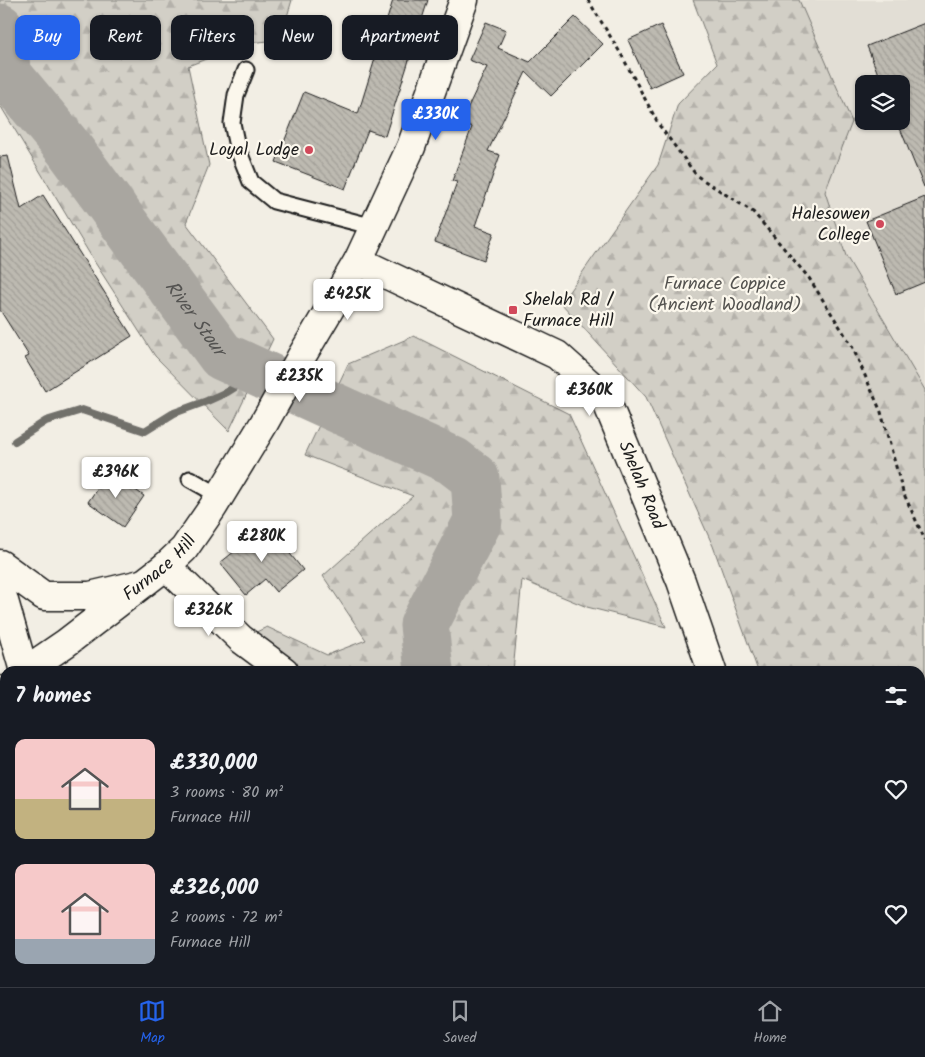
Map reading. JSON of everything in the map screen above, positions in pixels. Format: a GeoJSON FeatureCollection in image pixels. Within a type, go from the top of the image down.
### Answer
{"type":"FeatureCollection","features":[{"type":"Feature","properties":{"kind":"street","name":"Furnace Hill"},"geometry":{"type":"LineString","coordinates":[[32,666],[66,643],[166,566],[184,549],[220,496],[358,261],[411,147],[464,0]]}},
{"type":"Feature","properties":{"kind":"street","name":"Shelah Road"},"geometry":{"type":"LineString","coordinates":[[358,261],[556,355],[605,398],[680,581],[710,666]]}},
{"type":"Feature","properties":{"kind":"street"},"geometry":{"type":"LineString","coordinates":[[0,564],[44,596],[90,596],[141,584]]}},
{"type":"Feature","properties":{"kind":"street"},"geometry":{"type":"LineString","coordinates":[[166,566],[242,639],[277,666]]}},
{"type":"Feature","properties":{"kind":"street"},"geometry":{"type":"LineString","coordinates":[[0,587],[23,666]]}},
{"type":"Feature","properties":{"kind":"lane"},"geometry":{"type":"LineString","coordinates":[[246,70],[236,95],[232,123],[237,147],[251,182],[274,201],[374,227]]}},
{"type":"Feature","properties":{"kind":"lane"},"geometry":{"type":"LineString","coordinates":[[190,479],[220,496]]}},
{"type":"Feature","properties":{"kind":"path"},"geometry":{"type":"LineString","coordinates":[[588,0],[621,54],[659,125],[697,176],[753,212],[809,278],[848,339],[881,412],[903,492],[925,540]]}},
{"type":"Feature","properties":{"kind":"shaded area","name":"Halesowen College"},"geometry":{"type":"Polygon","coordinates":[[[799,0],[925,0],[925,390],[846,256],[825,192],[851,122],[799,0]]]}},
{"type":"Feature","properties":{"kind":"green space"},"geometry":{"type":"Polygon","coordinates":[[[0,0],[292,0],[288,15],[264,15],[264,41],[254,42],[254,15],[171,15],[171,60],[203,60],[188,66],[209,165],[186,223],[273,339],[229,431],[155,356],[94,261],[0,105],[0,0]]]}},
{"type":"Feature","properties":{"kind":"green space","name":"Furnace Coppice (Ancient Woodland)"},"geometry":{"type":"Polygon","coordinates":[[[693,0],[799,0],[852,122],[825,192],[846,256],[925,390],[925,666],[756,666],[713,546],[646,397],[561,303],[658,165],[678,104],[717,64],[693,0]]]}},
{"type":"Feature","properties":{"kind":"green space"},"geometry":{"type":"Polygon","coordinates":[[[414,336],[569,414],[666,627],[587,607],[522,580],[513,666],[288,666],[252,634],[267,627],[327,655],[366,640],[323,576],[413,496],[305,455],[348,364],[414,336]]]}},
{"type":"Feature","properties":{"kind":"building"},"geometry":{"type":"Polygon","coordinates":[[[393,0],[428,0],[423,15],[388,15],[393,0]]]}},
{"type":"Feature","properties":{"kind":"building"},"geometry":{"type":"Polygon","coordinates":[[[575,17],[603,44],[551,96],[526,72],[488,151],[500,155],[475,226],[494,233],[484,260],[435,242],[457,182],[452,181],[472,127],[461,122],[487,67],[469,60],[486,22],[506,30],[498,48],[530,62],[575,17]]]}},
{"type":"Feature","properties":{"kind":"building"},"geometry":{"type":"Polygon","coordinates":[[[925,23],[925,187],[901,130],[910,130],[910,75],[878,75],[867,46],[925,23]]]}},
{"type":"Feature","properties":{"kind":"building"},"geometry":{"type":"Polygon","coordinates":[[[661,25],[683,73],[650,88],[628,40],[661,25]]]}},
{"type":"Feature","properties":{"kind":"building"},"geometry":{"type":"Polygon","coordinates":[[[375,60],[409,60],[385,136],[368,130],[345,189],[276,162],[304,92],[358,114],[375,60]]]}},
{"type":"Feature","properties":{"kind":"building"},"geometry":{"type":"Polygon","coordinates":[[[8,156],[21,209],[43,195],[132,336],[45,391],[25,358],[29,356],[0,310],[0,157],[8,156]]]}},
{"type":"Feature","properties":{"kind":"building"},"geometry":{"type":"Polygon","coordinates":[[[925,197],[925,282],[896,294],[866,221],[925,197]]]}},
{"type":"Feature","properties":{"kind":"building"},"geometry":{"type":"Polygon","coordinates":[[[109,471],[144,496],[123,527],[88,502],[109,471]]]}},
{"type":"Feature","properties":{"kind":"building"},"geometry":{"type":"Polygon","coordinates":[[[267,525],[303,570],[276,592],[265,579],[246,595],[220,563],[267,525]]]}},
{"type":"Feature","properties":{"kind":"waterway","name":"River Stour"},"geometry":{"type":"LineString","coordinates":[[0,28],[7,74],[67,146],[222,356],[453,461],[475,478],[478,521],[424,625],[428,666]]}},
{"type":"Feature","properties":{"kind":"waterway"},"geometry":{"type":"LineString","coordinates":[[15,441],[46,421],[82,410],[145,431],[174,413],[227,392],[259,372]]}},
{"type":"Feature","properties":{"kind":"place","name":"Loyal Lodge"},"geometry":{"type":"Point","coordinates":[309,150]}},
{"type":"Feature","properties":{"kind":"place","name":"Halesowen College"},"geometry":{"type":"Point","coordinates":[880,224]}},
{"type":"Feature","properties":{"kind":"place","name":"Shelah Rd / Furnace Hill"},"geometry":{"type":"Point","coordinates":[513,310]}}]}
